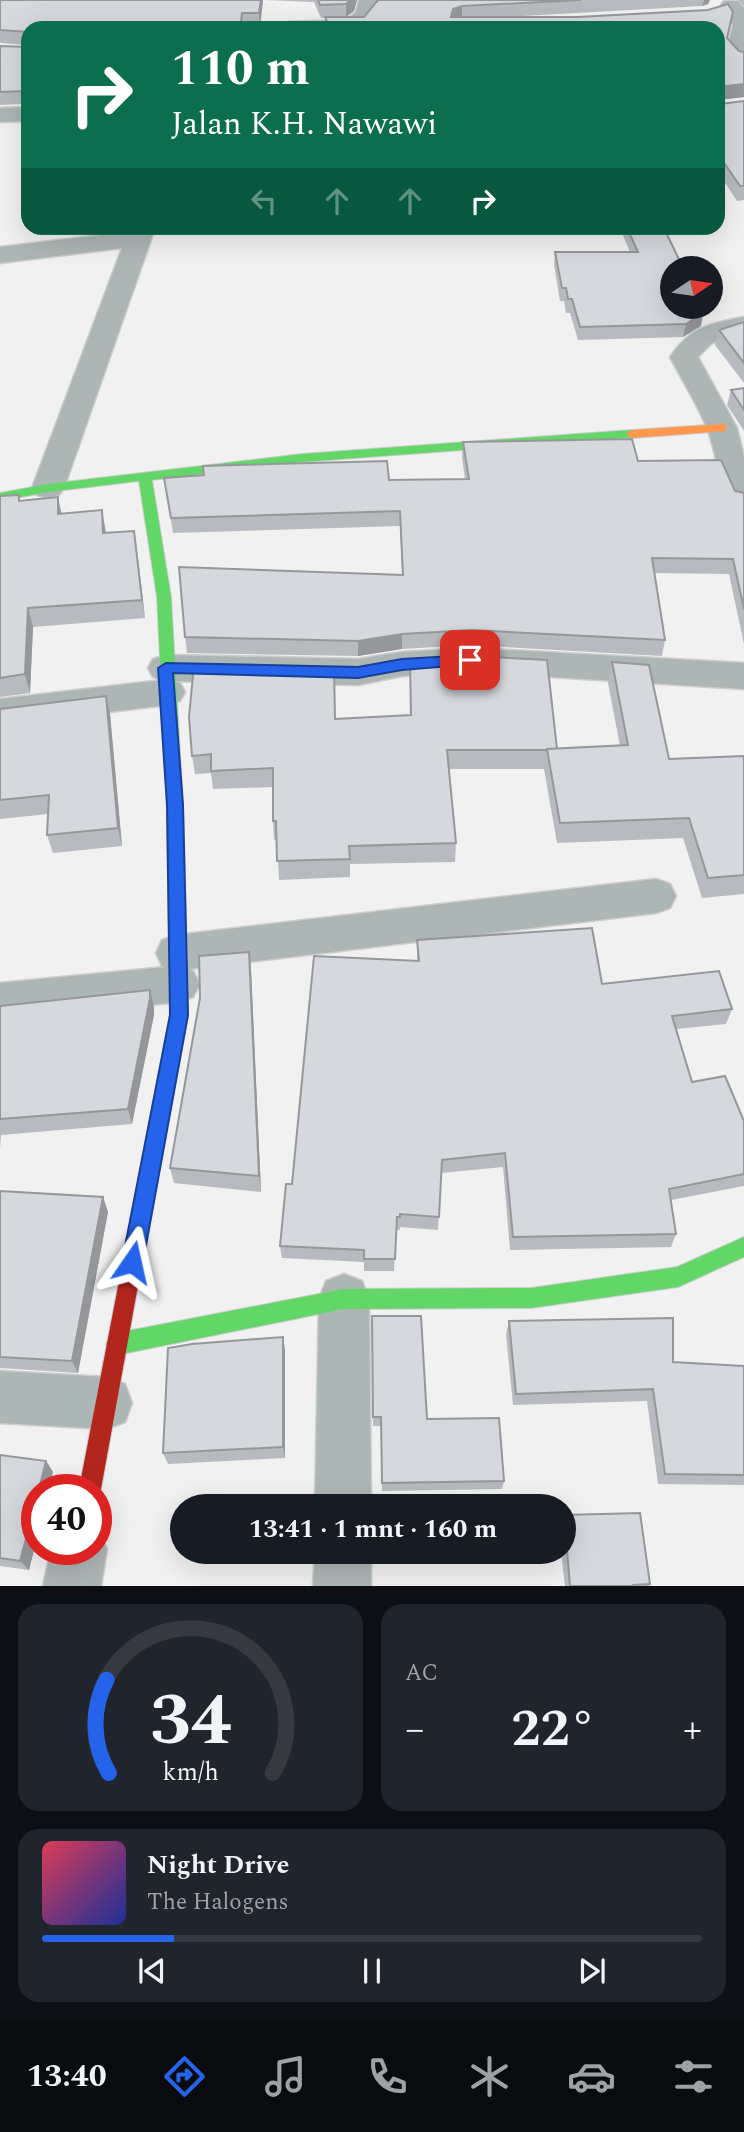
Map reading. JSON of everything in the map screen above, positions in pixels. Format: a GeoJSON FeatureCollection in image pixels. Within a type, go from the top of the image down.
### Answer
{"type":"FeatureCollection","features":[{"type":"Feature","properties":{"kind":"street"},"geometry":{"type":"LineString","coordinates":[[358,21],[365,14],[369,0]]}},
{"type":"Feature","properties":{"kind":"street"},"geometry":{"type":"LineString","coordinates":[[726,5],[742,20],[743,27],[736,44],[740,67]]}},
{"type":"Feature","properties":{"kind":"street"},"geometry":{"type":"LineString","coordinates":[[0,115],[21,114]]}},
{"type":"Feature","properties":{"kind":"street"},"geometry":{"type":"LineString","coordinates":[[0,255],[127,235]]}},
{"type":"Feature","properties":{"kind":"street"},"geometry":{"type":"LineString","coordinates":[[48,488],[139,235]]}},
{"type":"Feature","properties":{"kind":"street"},"geometry":{"type":"LineString","coordinates":[[744,325],[712,332],[692,342],[684,357],[722,428],[728,455],[744,498]]}},
{"type":"Feature","properties":{"kind":"street"},"geometry":{"type":"LineString","coordinates":[[0,497],[48,488],[302,458],[722,428]]}},
{"type":"Feature","properties":{"kind":"street"},"geometry":{"type":"LineString","coordinates":[[93,1474],[179,1015],[175,805],[166,680],[164,597],[145,476]]}},
{"type":"Feature","properties":{"kind":"street"},"geometry":{"type":"LineString","coordinates":[[0,712],[166,680],[358,673],[402,664],[470,660],[744,676]]}},
{"type":"Feature","properties":{"kind":"street"},"geometry":{"type":"LineString","coordinates":[[0,1002],[177,969],[656,896]]}},
{"type":"Feature","properties":{"kind":"street"},"geometry":{"type":"LineString","coordinates":[[117,1344],[345,1299],[531,1298],[678,1277],[744,1247]]}},
{"type":"Feature","properties":{"kind":"street"},"geometry":{"type":"LineString","coordinates":[[343,1494],[345,1299]]}},
{"type":"Feature","properties":{"kind":"street"},"geometry":{"type":"LineString","coordinates":[[0,1397],[106,1403]]}},
{"type":"Feature","properties":{"kind":"street"},"geometry":{"type":"LineString","coordinates":[[342,1564],[342,1586]]}},
{"type":"Feature","properties":{"kind":"street"},"geometry":{"type":"LineString","coordinates":[[72,1586],[76,1565]]}},
{"type":"Feature","properties":{"kind":"building"},"geometry":{"type":"Polygon","coordinates":[[[0,0],[261,0],[259,13],[242,13],[241,21],[21,21],[21,32],[0,30],[0,0]]]}},
{"type":"Feature","properties":{"kind":"building"},"geometry":{"type":"Polygon","coordinates":[[[318,0],[351,0],[346,4],[320,5],[318,0]]]}},
{"type":"Feature","properties":{"kind":"building"},"geometry":{"type":"Polygon","coordinates":[[[378,0],[581,0],[462,6],[453,9],[451,17],[578,17],[708,10],[728,4],[733,12],[727,38],[739,51],[744,52],[744,84],[725,86],[725,21],[327,21],[325,17],[364,17],[378,0]]]}},
{"type":"Feature","properties":{"kind":"building"},"geometry":{"type":"Polygon","coordinates":[[[0,46],[21,47],[21,91],[0,92],[0,46]]]}},
{"type":"Feature","properties":{"kind":"building"},"geometry":{"type":"Polygon","coordinates":[[[744,101],[744,186],[740,186],[725,164],[725,103],[744,101]]]}},
{"type":"Feature","properties":{"kind":"building"},"geometry":{"type":"Polygon","coordinates":[[[630,235],[667,235],[677,256],[660,256],[660,319],[694,319],[686,324],[580,327],[572,299],[568,299],[566,288],[562,288],[555,252],[638,252],[630,235]]]}},
{"type":"Feature","properties":{"kind":"building"},"geometry":{"type":"Polygon","coordinates":[[[744,322],[744,363],[719,330],[744,322]]]}},
{"type":"Feature","properties":{"kind":"building"},"geometry":{"type":"Polygon","coordinates":[[[744,388],[744,410],[731,390],[744,388]]]}},
{"type":"Feature","properties":{"kind":"building"},"geometry":{"type":"Polygon","coordinates":[[[632,439],[638,461],[721,460],[735,491],[744,493],[744,609],[733,559],[652,558],[665,640],[471,630],[402,634],[358,641],[185,637],[179,567],[403,575],[400,511],[171,518],[164,478],[204,475],[203,466],[387,461],[389,480],[469,479],[463,442],[632,439]]]}},
{"type":"Feature","properties":{"kind":"building"},"geometry":{"type":"Polygon","coordinates":[[[19,495],[19,501],[58,497],[58,514],[102,510],[103,533],[134,531],[142,600],[28,608],[25,674],[0,678],[0,496],[19,495]]]}},
{"type":"Feature","properties":{"kind":"building"},"geometry":{"type":"Polygon","coordinates":[[[471,656],[547,660],[557,749],[447,750],[456,843],[349,846],[350,859],[277,861],[276,821],[273,821],[273,768],[211,771],[211,754],[192,756],[189,717],[194,665],[334,668],[335,719],[411,715],[410,659],[471,656]]]}},
{"type":"Feature","properties":{"kind":"building"},"geometry":{"type":"Polygon","coordinates":[[[612,662],[649,665],[669,759],[744,756],[744,875],[708,878],[689,818],[560,823],[547,749],[628,745],[612,662]]]}},
{"type":"Feature","properties":{"kind":"building"},"geometry":{"type":"Polygon","coordinates":[[[106,696],[118,828],[47,835],[49,795],[0,800],[0,709],[106,696]]]}},
{"type":"Feature","properties":{"kind":"building"},"geometry":{"type":"Polygon","coordinates":[[[592,928],[602,984],[719,971],[732,1009],[672,1016],[692,1082],[725,1076],[744,1121],[744,1174],[669,1189],[676,1234],[513,1237],[505,1153],[442,1160],[439,1217],[400,1214],[400,1217],[397,1217],[395,1259],[364,1259],[364,1250],[280,1246],[286,1184],[292,1184],[314,956],[419,961],[417,940],[592,928]]]}},
{"type":"Feature","properties":{"kind":"building"},"geometry":{"type":"Polygon","coordinates":[[[249,952],[259,1176],[170,1168],[200,998],[199,956],[249,952]]]}},
{"type":"Feature","properties":{"kind":"building"},"geometry":{"type":"Polygon","coordinates":[[[150,990],[128,1109],[0,1119],[0,1006],[150,990]]]}},
{"type":"Feature","properties":{"kind":"building"},"geometry":{"type":"Polygon","coordinates":[[[0,1191],[103,1197],[72,1361],[0,1357],[0,1191]]]}},
{"type":"Feature","properties":{"kind":"building"},"geometry":{"type":"Polygon","coordinates":[[[372,1316],[421,1316],[427,1419],[499,1418],[504,1481],[382,1483],[381,1417],[373,1417],[372,1316]]]}},
{"type":"Feature","properties":{"kind":"building"},"geometry":{"type":"Polygon","coordinates":[[[673,1318],[673,1362],[744,1366],[744,1475],[665,1474],[653,1389],[516,1394],[509,1321],[673,1318]]]}},
{"type":"Feature","properties":{"kind":"building"},"geometry":{"type":"Polygon","coordinates":[[[283,1337],[283,1447],[163,1453],[168,1348],[283,1337]]]}},
{"type":"Feature","properties":{"kind":"building"},"geometry":{"type":"Polygon","coordinates":[[[0,1455],[46,1461],[43,1474],[21,1474],[20,1561],[0,1558],[0,1455]]]}},
{"type":"Feature","properties":{"kind":"building"},"geometry":{"type":"Polygon","coordinates":[[[640,1513],[650,1584],[570,1586],[568,1564],[576,1564],[576,1515],[640,1513]]]}},
{"type":"Feature","properties":{"kind":"traffic: fast"},"geometry":{"type":"LineString","coordinates":[[0,497],[48,488],[302,458],[632,434]]}},
{"type":"Feature","properties":{"kind":"traffic: fast"},"geometry":{"type":"LineString","coordinates":[[145,476],[164,597],[175,805],[179,1015],[160,1115]]}},
{"type":"Feature","properties":{"kind":"traffic: fast"},"geometry":{"type":"LineString","coordinates":[[117,1344],[344,1299],[531,1298],[678,1277],[744,1247]]}},
{"type":"Feature","properties":{"kind":"traffic: slow"},"geometry":{"type":"LineString","coordinates":[[632,434],[722,428]]}},
{"type":"Feature","properties":{"kind":"traffic: jam"},"geometry":{"type":"LineString","coordinates":[[93,1474],[160,1115]]}},
{"type":"Feature","properties":{"kind":"route"},"geometry":{"type":"LineString","coordinates":[[132,1262],[179,1015],[175,805],[166,668],[358,673],[402,664],[470,660]]}}]}
